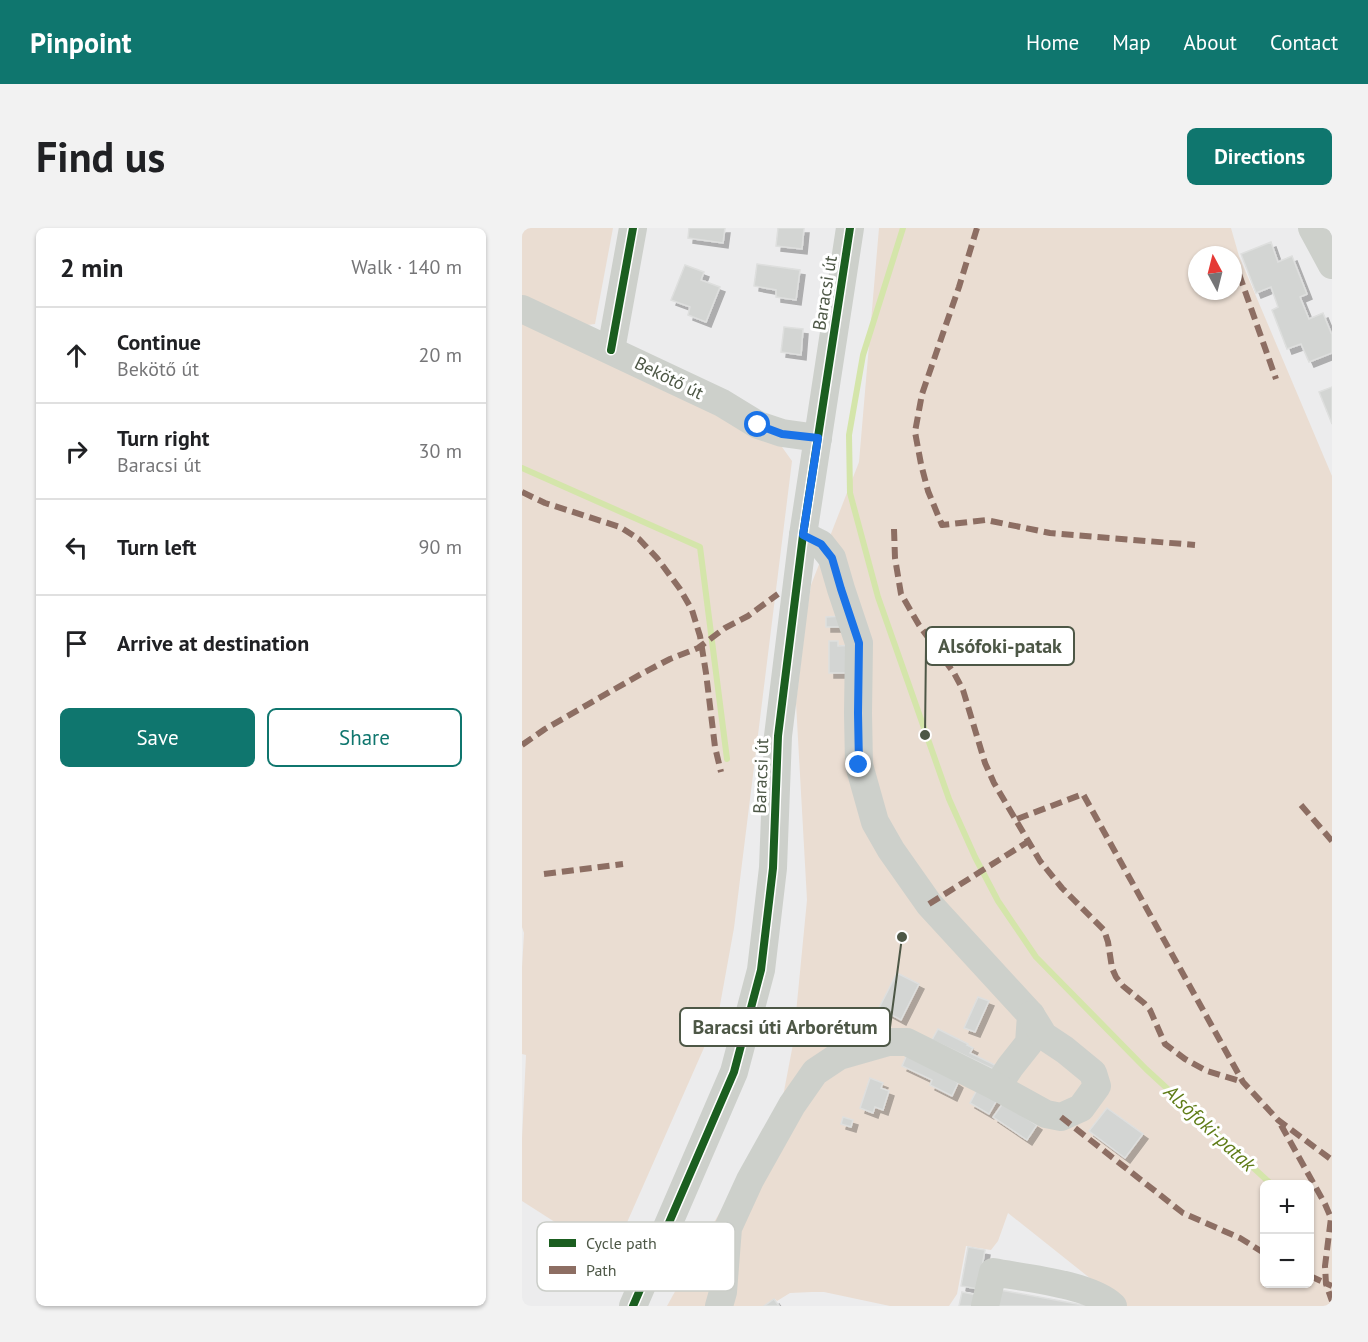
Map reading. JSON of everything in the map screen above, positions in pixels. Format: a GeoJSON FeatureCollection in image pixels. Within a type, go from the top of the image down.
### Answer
{"type":"FeatureCollection","features":[{"type":"Feature","properties":{"kind":"street"},"geometry":{"type":"LineString","coordinates":[[611,350],[633,228]]}},
{"type":"Feature","properties":{"kind":"street","name":"Baracsi út"},"geometry":{"type":"LineString","coordinates":[[670,1222],[735,1072],[761,970],[773,868],[778,736],[803,535],[850,228]]}},
{"type":"Feature","properties":{"kind":"street"},"geometry":{"type":"LineString","coordinates":[[1312,228],[1332,265]]}},
{"type":"Feature","properties":{"kind":"street","name":"Bekötő út"},"geometry":{"type":"LineString","coordinates":[[522,309],[722,403],[758,425],[782,434],[818,438]]}},
{"type":"Feature","properties":{"kind":"street"},"geometry":{"type":"LineString","coordinates":[[731,1222],[750,1179],[792,1105],[815,1072],[839,1056],[888,1042],[907,1042],[1046,1114],[1061,1117],[1081,1108],[1097,1086],[1093,1073],[1065,1050],[1035,1031],[929,904],[891,850],[875,822],[859,765],[859,643],[832,558],[821,544],[803,535]]}},
{"type":"Feature","properties":{"kind":"street"},"geometry":{"type":"LineString","coordinates":[[997,1087],[1035,1031]]}},
{"type":"Feature","properties":{"kind":"street"},"geometry":{"type":"LineString","coordinates":[[985,1306],[995,1263],[1082,1289],[1113,1306]]}},
{"type":"Feature","properties":{"kind":"street","name":"Baracsi út"},"geometry":{"type":"LineString","coordinates":[[633,1306],[640,1291]]}},
{"type":"Feature","properties":{"kind":"street"},"geometry":{"type":"LineString","coordinates":[[719,1306],[723,1291]]}},
{"type":"Feature","properties":{"kind":"shaded area"},"geometry":{"type":"Polygon","coordinates":[[[522,228],[613,228],[595,324],[587,325],[522,300],[522,228]]]}},
{"type":"Feature","properties":{"kind":"shaded area"},"geometry":{"type":"Polygon","coordinates":[[[879,228],[1231,228],[1236,246],[1188,246],[1188,300],[1242,300],[1242,263],[1332,476],[1332,1306],[1125,1306],[1008,1213],[998,1241],[991,1250],[966,1246],[957,1294],[949,1306],[890,1306],[824,1292],[812,1292],[790,1293],[764,1306],[667,1306],[675,1291],[735,1291],[735,1222],[714,1222],[781,1107],[793,1044],[807,900],[796,703],[811,585],[859,462],[879,228]]]}},
{"type":"Feature","properties":{"kind":"shaded area"},"geometry":{"type":"Polygon","coordinates":[[[522,320],[782,447],[792,461],[734,928],[718,1016],[627,1222],[555,1222],[522,1201],[526,1055],[522,1054],[524,933],[522,927],[522,320]]]}},
{"type":"Feature","properties":{"kind":"building"},"geometry":{"type":"Polygon","coordinates":[[[689,228],[725,228],[723,243],[688,238],[689,228]]]}},
{"type":"Feature","properties":{"kind":"building"},"geometry":{"type":"Polygon","coordinates":[[[778,228],[804,228],[802,249],[776,246],[778,228]]]}},
{"type":"Feature","properties":{"kind":"building"},"geometry":{"type":"Polygon","coordinates":[[[1271,242],[1278,262],[1292,256],[1307,294],[1300,297],[1309,319],[1323,313],[1332,335],[1332,353],[1309,362],[1301,344],[1287,349],[1272,310],[1278,307],[1271,287],[1256,293],[1242,254],[1271,242]]]}},
{"type":"Feature","properties":{"kind":"building"},"geometry":{"type":"Polygon","coordinates":[[[757,264],[800,270],[796,300],[776,297],[776,290],[754,286],[757,264]]]}},
{"type":"Feature","properties":{"kind":"building"},"geometry":{"type":"Polygon","coordinates":[[[685,265],[704,272],[701,280],[720,287],[706,322],[688,315],[690,307],[671,300],[685,265]]]}},
{"type":"Feature","properties":{"kind":"building"},"geometry":{"type":"Polygon","coordinates":[[[784,327],[803,329],[801,355],[781,352],[784,327]]]}},
{"type":"Feature","properties":{"kind":"building"},"geometry":{"type":"Polygon","coordinates":[[[1332,387],[1332,424],[1319,392],[1332,387]]]}},
{"type":"Feature","properties":{"kind":"building"},"geometry":{"type":"Polygon","coordinates":[[[842,616],[843,627],[826,627],[826,617],[842,616]]]}},
{"type":"Feature","properties":{"kind":"building"},"geometry":{"type":"Polygon","coordinates":[[[829,641],[838,641],[838,646],[855,645],[856,673],[829,673],[829,641]]]}},
{"type":"Feature","properties":{"kind":"building"},"geometry":{"type":"Polygon","coordinates":[[[897,973],[919,984],[901,1020],[879,1008],[897,973]]]}},
{"type":"Feature","properties":{"kind":"building"},"geometry":{"type":"Polygon","coordinates":[[[978,997],[989,1001],[975,1032],[964,1028],[978,997]]]}},
{"type":"Feature","properties":{"kind":"building"},"geometry":{"type":"Polygon","coordinates":[[[938,1029],[968,1044],[973,1048],[970,1053],[995,1065],[993,1069],[932,1040],[938,1029]]]}},
{"type":"Feature","properties":{"kind":"building"},"geometry":{"type":"Polygon","coordinates":[[[909,1050],[958,1083],[952,1096],[930,1085],[932,1080],[902,1066],[909,1050]]]}},
{"type":"Feature","properties":{"kind":"building"},"geometry":{"type":"Polygon","coordinates":[[[870,1078],[883,1083],[881,1088],[889,1091],[883,1110],[875,1107],[873,1113],[860,1108],[870,1078]]]}},
{"type":"Feature","properties":{"kind":"building"},"geometry":{"type":"Polygon","coordinates":[[[978,1088],[997,1100],[989,1114],[970,1103],[978,1088]]]}},
{"type":"Feature","properties":{"kind":"building"},"geometry":{"type":"Polygon","coordinates":[[[1003,1103],[1037,1125],[1027,1140],[993,1117],[1003,1103]]]}},
{"type":"Feature","properties":{"kind":"building"},"geometry":{"type":"Polygon","coordinates":[[[1107,1108],[1143,1134],[1125,1158],[1089,1131],[1107,1108]]]}},
{"type":"Feature","properties":{"kind":"building"},"geometry":{"type":"Polygon","coordinates":[[[843,1117],[853,1120],[851,1127],[841,1124],[843,1117]]]}},
{"type":"Feature","properties":{"kind":"building"},"geometry":{"type":"Polygon","coordinates":[[[968,1247],[985,1250],[978,1289],[961,1286],[968,1247]]]}},
{"type":"Feature","properties":{"kind":"building"},"geometry":{"type":"Polygon","coordinates":[[[1000,1290],[1088,1306],[996,1306],[1000,1290]]]}},
{"type":"Feature","properties":{"kind":"building"},"geometry":{"type":"Polygon","coordinates":[[[962,1292],[977,1295],[975,1306],[959,1306],[962,1292]]]}},
{"type":"Feature","properties":{"kind":"building"},"geometry":{"type":"Polygon","coordinates":[[[774,1299],[779,1306],[764,1306],[774,1299]]]}},
{"type":"Feature","properties":{"kind":"waterway","name":"Alsófoki-patak"},"geometry":{"type":"LineString","coordinates":[[903,228],[863,355],[849,435],[850,493],[878,597],[949,799],[998,901],[1036,957],[1146,1069],[1267,1180]]}},
{"type":"Feature","properties":{"kind":"waterway"},"geometry":{"type":"LineString","coordinates":[[522,468],[700,547],[727,759]]}},
{"type":"Feature","properties":{"kind":"marked path"},"geometry":{"type":"LineString","coordinates":[[977,228],[922,394],[915,432],[928,491],[942,525],[986,520],[1050,533],[1195,545]]}},
{"type":"Feature","properties":{"kind":"marked path"},"geometry":{"type":"LineString","coordinates":[[1242,283],[1276,379]]}},
{"type":"Feature","properties":{"kind":"marked path"},"geometry":{"type":"LineString","coordinates":[[522,492],[545,503],[620,527],[639,539],[657,558],[680,589],[692,610],[700,636],[715,747],[721,772]]}},
{"type":"Feature","properties":{"kind":"marked path"},"geometry":{"type":"LineString","coordinates":[[894,529],[895,558],[901,594],[963,690],[985,763],[994,783],[1040,861],[1062,888],[1104,930],[1116,977],[1150,1010],[1165,1044],[1185,1059],[1207,1071],[1243,1082]]}},
{"type":"Feature","properties":{"kind":"marked path"},"geometry":{"type":"LineString","coordinates":[[522,745],[545,729],[641,674],[698,648],[778,594]]}},
{"type":"Feature","properties":{"kind":"marked path"},"geometry":{"type":"LineString","coordinates":[[1017,819],[1083,794],[1243,1082],[1278,1120],[1332,1160]]}},
{"type":"Feature","properties":{"kind":"marked path"},"geometry":{"type":"LineString","coordinates":[[1301,805],[1332,841]]}},
{"type":"Feature","properties":{"kind":"marked path"},"geometry":{"type":"LineString","coordinates":[[929,904],[1029,841]]}},
{"type":"Feature","properties":{"kind":"marked path"},"geometry":{"type":"LineString","coordinates":[[544,874],[623,864]]}},
{"type":"Feature","properties":{"kind":"marked path"},"geometry":{"type":"LineString","coordinates":[[1061,1117],[1183,1213],[1240,1238],[1260,1250]]}},
{"type":"Feature","properties":{"kind":"marked path"},"geometry":{"type":"LineString","coordinates":[[1281,1125],[1331,1218],[1325,1266],[1326,1284],[1332,1301]]}},
{"type":"Feature","properties":{"kind":"marked path"},"geometry":{"type":"LineString","coordinates":[[1314,1278],[1332,1286]]}},
{"type":"Feature","properties":{"kind":"cycle path"},"geometry":{"type":"LineString","coordinates":[[611,350],[633,228]]}},
{"type":"Feature","properties":{"kind":"cycle path"},"geometry":{"type":"LineString","coordinates":[[669,1222],[734,1072],[761,970],[773,868],[778,736],[803,535],[850,228]]}},
{"type":"Feature","properties":{"kind":"cycle path"},"geometry":{"type":"LineString","coordinates":[[633,1306],[639,1291]]}},
{"type":"Feature","properties":{"kind":"place","name":"Alsófoki-patak"},"geometry":{"type":"Point","coordinates":[925,735]}},
{"type":"Feature","properties":{"kind":"place","name":"Baracsi úti Arborétum"},"geometry":{"type":"Point","coordinates":[902,937]}},
{"type":"Feature","properties":{"kind":"route"},"geometry":{"type":"LineString","coordinates":[[758,425],[782,434],[818,438],[803,535],[821,544],[832,558],[859,643],[859,765]]}}]}
